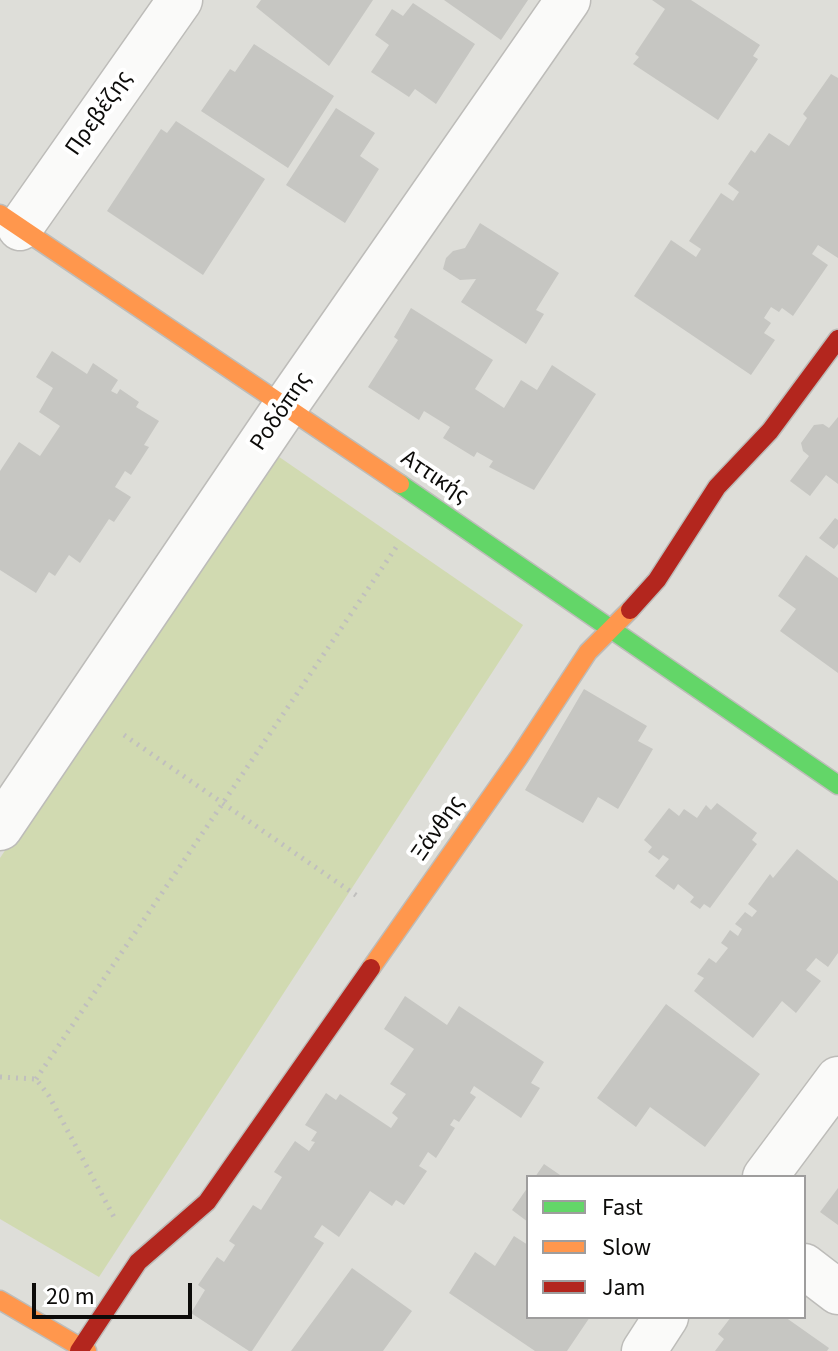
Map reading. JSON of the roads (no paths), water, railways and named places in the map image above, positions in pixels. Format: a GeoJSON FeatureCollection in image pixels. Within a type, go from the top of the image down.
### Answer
{"type":"FeatureCollection","features":[{"type":"Feature","properties":{"kind":"street","name":"Πρεβέζης"},"geometry":{"type":"LineString","coordinates":[[10,221],[180,0]]}},
{"type":"Feature","properties":{"kind":"street","name":"Ροδόπης"},"geometry":{"type":"LineString","coordinates":[[0,828],[285,407],[568,0]]}},
{"type":"Feature","properties":{"kind":"street","name":"Αττικής"},"geometry":{"type":"LineString","coordinates":[[10,221],[427,502],[838,785]]}},
{"type":"Feature","properties":{"kind":"street","name":"Ξάνθης"},"geometry":{"type":"LineString","coordinates":[[82,1350],[138,1262],[207,1202],[519,757],[588,652],[657,580],[717,487],[770,431],[838,339]]}},
{"type":"Feature","properties":{"kind":"street"},"geometry":{"type":"LineString","coordinates":[[766,1175],[838,1079]]}},
{"type":"Feature","properties":{"kind":"street"},"geometry":{"type":"LineString","coordinates":[[806,1268],[838,1292]]}},
{"type":"Feature","properties":{"kind":"street"},"geometry":{"type":"LineString","coordinates":[[0,1300],[82,1350]]}},
{"type":"Feature","properties":{"kind":"street"},"geometry":{"type":"LineString","coordinates":[[644,1351],[665,1319]]}}]}
